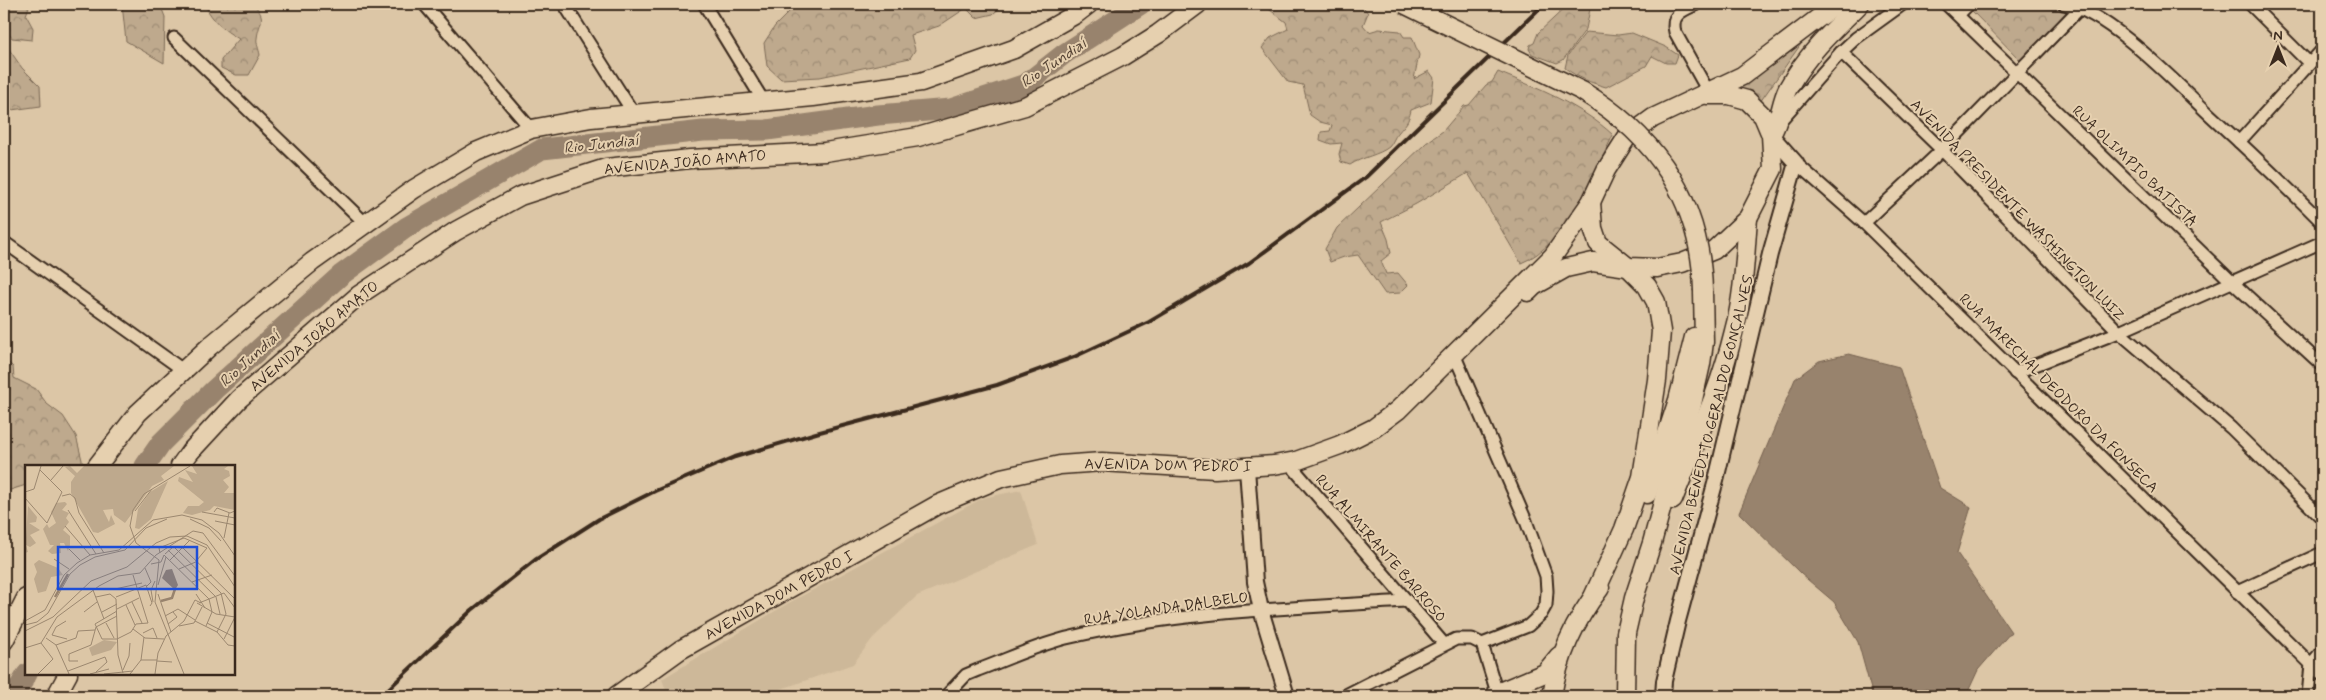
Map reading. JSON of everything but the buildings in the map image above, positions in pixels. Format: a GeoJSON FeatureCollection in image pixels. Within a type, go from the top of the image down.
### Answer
{"type":"FeatureCollection","features":[{"type":"Feature","properties":{"kind":"main road"},"geometry":{"type":"LineString","coordinates":[[97,465],[138,413],[183,370],[312,262],[414,190],[476,152],[531,129],[591,118],[764,102],[921,82],[1014,49],[1076,14],[1089,4]]}},
{"type":"Feature","properties":{"kind":"main road","name":"AVENIDA JOÃO AMATO"},"geometry":{"type":"LineString","coordinates":[[181,465],[190,452],[239,399],[359,295],[456,231],[520,196],[606,168],[690,159],[825,152],[918,137],[1025,106],[1123,56],[1158,34],[1198,4]]}},
{"type":"Feature","properties":{"kind":"main road"},"geometry":{"type":"LineString","coordinates":[[1404,4],[1582,91],[1607,106],[1647,142],[1678,187],[1697,236],[1702,264],[1704,342],[1692,404],[1634,598],[1626,633],[1625,696]]}},
{"type":"Feature","properties":{"kind":"main road"},"geometry":{"type":"LineString","coordinates":[[1492,322],[1553,256],[1591,202],[1606,170],[1627,137],[1653,118],[1742,76],[1837,4]]}},
{"type":"Feature","properties":{"kind":"main road"},"geometry":{"type":"LineString","coordinates":[[1492,322],[1534,286],[1566,268],[1593,262],[1628,267],[1656,268],[1682,263],[1714,250],[1748,218],[1773,169],[1775,129],[1787,90],[1803,62],[1860,4]]}},
{"type":"Feature","properties":{"kind":"main road"},"geometry":{"type":"LineString","coordinates":[[1707,94],[1729,94],[1747,100],[1775,129]]}},
{"type":"Feature","properties":{"kind":"main road"},"geometry":{"type":"LineString","coordinates":[[1591,202],[1593,228],[1598,243],[1628,267],[1647,286],[1656,302],[1661,331],[1657,380],[1642,477],[1617,545],[1593,597]]}},
{"type":"Feature","properties":{"kind":"main road"},"geometry":{"type":"LineString","coordinates":[[1652,543],[1673,500],[1699,435],[1730,346],[1742,284],[1748,218]]}},
{"type":"Feature","properties":{"kind":"main road"},"geometry":{"type":"LineString","coordinates":[[1552,696],[1554,682],[1566,647],[1582,614],[1618,565],[1634,530],[1665,442],[1693,340],[1702,317]]}},
{"type":"Feature","properties":{"kind":"main road","name":"AVENIDA DOM PEDRO I"},"geometry":{"type":"LineString","coordinates":[[631,696],[690,658],[876,547],[934,515],[980,494],[1034,477],[1104,470],[1246,472],[1295,470],[1328,460],[1374,438],[1400,421],[1423,402],[1457,359],[1492,322]]}},
{"type":"Feature","properties":{"kind":"main road","name":"AVENIDA DOM PEDRO I"},"geometry":{"type":"LineString","coordinates":[[616,696],[680,650],[937,505],[1001,478],[1060,465],[1102,462],[1246,472],[1296,461],[1329,450],[1374,428],[1398,410],[1457,359]]}},
{"type":"Feature","properties":{"kind":"main road"},"geometry":{"type":"LineString","coordinates":[[4,642],[25,600]]}},
{"type":"Feature","properties":{"kind":"main road"},"geometry":{"type":"LineString","coordinates":[[1498,695],[1545,673],[1566,647]]}},
{"type":"Feature","properties":{"kind":"main road"},"geometry":{"type":"LineString","coordinates":[[56,696],[67,675]]}},
{"type":"Feature","properties":{"kind":"street"},"geometry":{"type":"LineString","coordinates":[[424,4],[531,129]]}},
{"type":"Feature","properties":{"kind":"street"},"geometry":{"type":"LineString","coordinates":[[564,4],[634,114]]}},
{"type":"Feature","properties":{"kind":"street"},"geometry":{"type":"LineString","coordinates":[[704,4],[764,102]]}},
{"type":"Feature","properties":{"kind":"street"},"geometry":{"type":"LineString","coordinates":[[1697,4],[1677,14],[1673,24],[1674,32],[1707,94]]}},
{"type":"Feature","properties":{"kind":"street"},"geometry":{"type":"LineString","coordinates":[[1775,129],[1841,52],[1856,38],[1903,4]]}},
{"type":"Feature","properties":{"kind":"street","name":"RUA OLIMPIO BATISTA"},"geometry":{"type":"LineString","coordinates":[[1946,4],[1959,14],[2018,74],[2231,280],[2322,365]]}},
{"type":"Feature","properties":{"kind":"street"},"geometry":{"type":"LineString","coordinates":[[1959,14],[1969,4]]}},
{"type":"Feature","properties":{"kind":"street"},"geometry":{"type":"LineString","coordinates":[[2064,4],[2082,6],[2152,60],[2320,215]]}},
{"type":"Feature","properties":{"kind":"street"},"geometry":{"type":"LineString","coordinates":[[2250,4],[2309,63]]}},
{"type":"Feature","properties":{"kind":"street"},"geometry":{"type":"LineString","coordinates":[[1864,223],[1942,150],[2018,74],[2082,6]]}},
{"type":"Feature","properties":{"kind":"street"},"geometry":{"type":"LineString","coordinates":[[174,38],[366,224]]}},
{"type":"Feature","properties":{"kind":"street"},"geometry":{"type":"LineString","coordinates":[[2239,142],[2322,50]]}},
{"type":"Feature","properties":{"kind":"street","name":"AVENIDA PRESIDENTE WASHINGTON LUIZ"},"geometry":{"type":"LineString","coordinates":[[1841,52],[1942,150],[2119,332],[2015,373]]}},
{"type":"Feature","properties":{"kind":"street","name":"RUA MARECHAL DEODORO DA FONSECA"},"geometry":{"type":"LineString","coordinates":[[1775,129],[1796,163],[1864,223],[2322,675]]}},
{"type":"Feature","properties":{"kind":"street","name":"AVENIDA BENEDITO GERALDO GONÇALVES"},"geometry":{"type":"LineString","coordinates":[[1663,696],[1664,681],[1678,621],[1716,480],[1773,245],[1796,163]]}},
{"type":"Feature","properties":{"kind":"street"},"geometry":{"type":"LineString","coordinates":[[4,242],[183,370]]}},
{"type":"Feature","properties":{"kind":"street"},"geometry":{"type":"LineString","coordinates":[[2322,242],[2231,280],[2119,332],[2231,428],[2322,518]]}},
{"type":"Feature","properties":{"kind":"street"},"geometry":{"type":"LineString","coordinates":[[1344,696],[1444,644],[1464,638],[1482,644],[1528,626],[1541,614],[1546,605],[1546,576],[1526,520],[1457,359]]}},
{"type":"Feature","properties":{"kind":"street","name":"RUA ALMIRANTE BARROSO"},"geometry":{"type":"LineString","coordinates":[[1295,470],[1444,644]]}},
{"type":"Feature","properties":{"kind":"street"},"geometry":{"type":"LineString","coordinates":[[1246,472],[1255,582],[1261,610],[1287,696]]}},
{"type":"Feature","properties":{"kind":"street"},"geometry":{"type":"LineString","coordinates":[[2238,592],[2322,553]]}},
{"type":"Feature","properties":{"kind":"street","name":"RUA YOLANDA DALBELO"},"geometry":{"type":"LineString","coordinates":[[946,696],[966,675],[1069,637],[1137,624],[1261,610],[1406,601]]}},
{"type":"Feature","properties":{"kind":"street"},"geometry":{"type":"LineString","coordinates":[[1482,644],[1498,695]]}},
{"type":"Feature","properties":{"kind":"street"},"geometry":{"type":"LineString","coordinates":[[2308,696],[2311,664],[2322,651]]}},
{"type":"Feature","properties":{"kind":"shaded area"},"geometry":{"type":"Polygon","coordinates":[[[1849,354],[1899,367],[1940,488],[1971,507],[1957,553],[2011,632],[1978,670],[1966,696],[1935,696],[1926,688],[1893,696],[1872,693],[1858,642],[1834,602],[1801,574],[1739,513],[1795,379],[1819,361],[1849,354]]]}},
{"type":"Feature","properties":{"kind":"shaded area"},"geometry":{"type":"Polygon","coordinates":[[[1021,490],[1038,545],[917,596],[873,638],[853,664],[761,696],[668,696],[662,679],[787,604],[983,498],[1021,490]]]}},
{"type":"Feature","properties":{"kind":"green space"},"geometry":{"type":"Polygon","coordinates":[[[4,4],[30,4],[26,15],[33,28],[32,40],[12,38],[4,27],[4,4]]]}},
{"type":"Feature","properties":{"kind":"green space"},"geometry":{"type":"Polygon","coordinates":[[[122,4],[160,4],[165,17],[164,63],[126,41],[122,4]]]}},
{"type":"Feature","properties":{"kind":"green space"},"geometry":{"type":"Polygon","coordinates":[[[204,4],[253,4],[258,9],[261,17],[257,40],[260,55],[249,75],[236,75],[221,68],[221,60],[239,39],[218,24],[204,4]]]}},
{"type":"Feature","properties":{"kind":"green space"},"geometry":{"type":"Polygon","coordinates":[[[797,4],[1004,4],[993,14],[976,18],[966,8],[939,26],[911,35],[915,50],[910,58],[820,77],[781,79],[767,66],[764,43],[775,26],[797,4]]]}},
{"type":"Feature","properties":{"kind":"green space"},"geometry":{"type":"Polygon","coordinates":[[[1262,4],[1361,4],[1368,13],[1363,25],[1369,32],[1379,29],[1400,31],[1404,37],[1412,37],[1419,55],[1414,79],[1429,71],[1434,78],[1431,102],[1411,110],[1406,123],[1385,150],[1350,165],[1341,162],[1339,154],[1342,143],[1331,144],[1320,140],[1321,132],[1330,131],[1332,125],[1320,122],[1310,115],[1303,85],[1288,82],[1262,48],[1270,38],[1288,29],[1286,22],[1262,4]]]}},
{"type":"Feature","properties":{"kind":"green space"},"geometry":{"type":"Polygon","coordinates":[[[1569,4],[1591,4],[1586,29],[1563,60],[1557,63],[1532,54],[1529,49],[1530,45],[1534,43],[1538,33],[1569,4]]]}},
{"type":"Feature","properties":{"kind":"green space"},"geometry":{"type":"Polygon","coordinates":[[[1972,4],[2003,4],[2068,10],[2023,63],[1971,10],[1972,4]]]}},
{"type":"Feature","properties":{"kind":"green space"},"geometry":{"type":"Polygon","coordinates":[[[1813,27],[1760,102],[1731,86],[1813,27]]]}},
{"type":"Feature","properties":{"kind":"green space"},"geometry":{"type":"Polygon","coordinates":[[[1586,32],[1618,35],[1632,33],[1666,47],[1678,55],[1675,63],[1666,63],[1652,56],[1646,66],[1606,87],[1584,79],[1565,68],[1568,55],[1586,32]]]}},
{"type":"Feature","properties":{"kind":"green space"},"geometry":{"type":"Polygon","coordinates":[[[4,42],[22,68],[40,86],[41,106],[4,111],[4,42]]]}},
{"type":"Feature","properties":{"kind":"green space"},"geometry":{"type":"Polygon","coordinates":[[[1498,72],[1573,106],[1613,135],[1587,189],[1565,225],[1552,241],[1537,254],[1521,263],[1468,173],[1381,222],[1391,253],[1381,261],[1386,274],[1398,273],[1408,285],[1400,293],[1385,294],[1358,255],[1330,262],[1325,249],[1337,228],[1426,143],[1443,131],[1464,106],[1469,105],[1486,85],[1492,82],[1498,72]]]}},
{"type":"Feature","properties":{"kind":"green space"},"geometry":{"type":"Polygon","coordinates":[[[4,358],[13,367],[14,378],[36,389],[47,404],[63,416],[76,436],[82,465],[25,465],[25,485],[4,492],[4,358]]]}},
{"type":"Feature","properties":{"kind":"waterway","name":"Rio Jundiaí"},"geometry":{"type":"LineString","coordinates":[[146,465],[161,443],[214,390],[341,275],[407,227],[542,149],[703,131],[767,130],[878,115],[951,109],[1026,84],[1064,54],[1141,4]]}},
{"type":"Feature","properties":{"kind":"waterway","name":"Rio Jundiaí"},"geometry":{"type":"LineString","coordinates":[[14,696],[26,675]]}},
{"type":"Feature","properties":{"kind":"railway"},"geometry":{"type":"LineString","coordinates":[[381,696],[472,610],[535,560],[599,519],[655,491],[735,457],[816,433],[997,385],[1074,357],[1149,322],[1249,263],[1366,177],[1544,4]]}}]}
